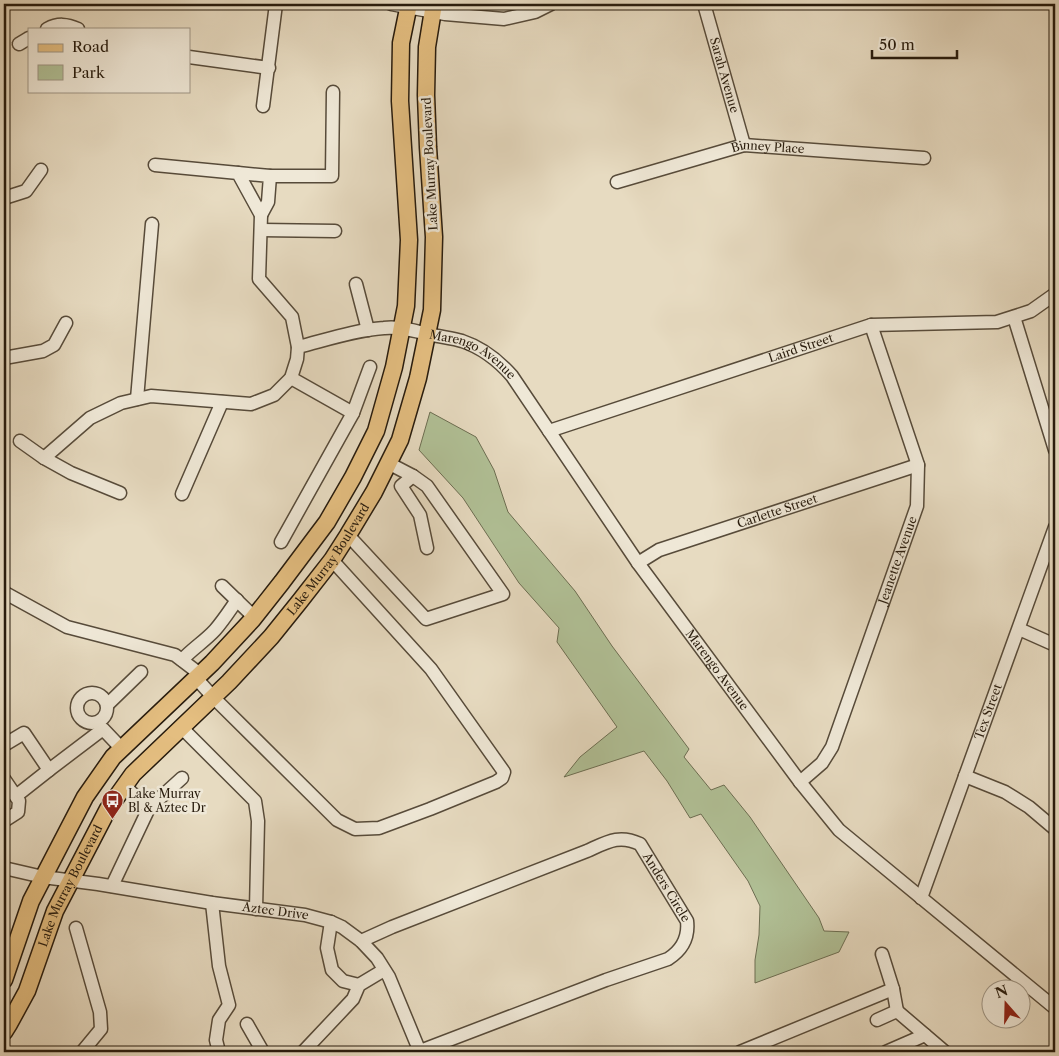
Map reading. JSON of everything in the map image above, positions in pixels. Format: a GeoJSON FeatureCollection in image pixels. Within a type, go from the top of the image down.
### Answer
{"type":"FeatureCollection","features":[{"type":"Feature","properties":{"kind":"main road","name":"Lake Murray Boulevard"},"geometry":{"type":"LineString","coordinates":[[4,1032],[27,991],[55,911],[57,879],[85,797],[114,757],[198,676],[254,617],[282,582],[327,522],[353,477],[376,431],[394,367],[406,306],[409,240],[400,101],[401,53],[409,5]]}},
{"type":"Feature","properties":{"kind":"main road","name":"Lake Murray Boulevard"},"geometry":{"type":"LineString","coordinates":[[4,980],[31,901],[57,879],[139,768],[229,682],[271,637],[332,560],[374,492],[400,440],[418,378],[432,310],[434,237],[426,95],[427,46],[434,8]]}},
{"type":"Feature","properties":{"kind":"main road"},"geometry":{"type":"LineString","coordinates":[[365,453],[388,463]]}},
{"type":"Feature","properties":{"kind":"street"},"geometry":{"type":"LineString","coordinates":[[263,106],[276,4]]}},
{"type":"Feature","properties":{"kind":"street"},"geometry":{"type":"LineString","coordinates":[[391,4],[434,8],[444,14],[504,19],[534,12],[551,4]]}},
{"type":"Feature","properties":{"kind":"street","name":"Sarah Avenue"},"geometry":{"type":"LineString","coordinates":[[704,4],[744,145]]}},
{"type":"Feature","properties":{"kind":"street"},"geometry":{"type":"LineString","coordinates":[[49,28],[55,25],[68,25],[76,28]]}},
{"type":"Feature","properties":{"kind":"street"},"geometry":{"type":"LineString","coordinates":[[190,57],[269,68]]}},
{"type":"Feature","properties":{"kind":"street"},"geometry":{"type":"LineString","coordinates":[[155,165],[270,176],[332,176],[333,92]]}},
{"type":"Feature","properties":{"kind":"street","name":"Binney Place"},"geometry":{"type":"LineString","coordinates":[[617,182],[744,145],[924,158]]}},
{"type":"Feature","properties":{"kind":"street"},"geometry":{"type":"LineString","coordinates":[[4,198],[26,191],[40,170]]}},
{"type":"Feature","properties":{"kind":"street"},"geometry":{"type":"LineString","coordinates":[[44,458],[90,418],[121,403],[151,396],[251,404],[274,395],[291,378],[297,359],[298,347],[292,317],[260,279],[261,214],[238,173]]}},
{"type":"Feature","properties":{"kind":"street"},"geometry":{"type":"LineString","coordinates":[[261,214],[268,202],[270,176]]}},
{"type":"Feature","properties":{"kind":"street"},"geometry":{"type":"LineString","coordinates":[[137,399],[152,224]]}},
{"type":"Feature","properties":{"kind":"street"},"geometry":{"type":"LineString","coordinates":[[261,230],[335,231]]}},
{"type":"Feature","properties":{"kind":"street"},"geometry":{"type":"LineString","coordinates":[[356,284],[368,330]]}},
{"type":"Feature","properties":{"kind":"street","name":"Laird Street"},"geometry":{"type":"LineString","coordinates":[[549,432],[871,325],[997,322],[1030,311],[1055,294]]}},
{"type":"Feature","properties":{"kind":"street"},"geometry":{"type":"LineString","coordinates":[[1014,317],[1055,450]]}},
{"type":"Feature","properties":{"kind":"street"},"geometry":{"type":"LineString","coordinates":[[4,358],[43,352],[54,345],[66,323]]}},
{"type":"Feature","properties":{"kind":"street","name":"Jeanette Avenue"},"geometry":{"type":"LineString","coordinates":[[800,782],[822,763],[832,747],[917,506],[918,465],[871,325]]}},
{"type":"Feature","properties":{"kind":"street","name":"Marengo Avenue"},"geometry":{"type":"LineString","coordinates":[[298,347],[368,330],[402,328],[471,344],[498,361],[512,376],[638,564],[800,782],[839,830],[1055,1008]]}},
{"type":"Feature","properties":{"kind":"street"},"geometry":{"type":"LineString","coordinates":[[281,542],[353,413],[370,367]]}},
{"type":"Feature","properties":{"kind":"street"},"geometry":{"type":"LineString","coordinates":[[291,378],[353,413]]}},
{"type":"Feature","properties":{"kind":"street"},"geometry":{"type":"LineString","coordinates":[[182,494],[222,402]]}},
{"type":"Feature","properties":{"kind":"street"},"geometry":{"type":"LineString","coordinates":[[20,441],[71,474],[120,493]]}},
{"type":"Feature","properties":{"kind":"street"},"geometry":{"type":"LineString","coordinates":[[348,535],[426,619],[503,594],[427,486],[413,476],[388,463]]}},
{"type":"Feature","properties":{"kind":"street","name":"Carlette Street"},"geometry":{"type":"LineString","coordinates":[[638,564],[659,550],[918,465]]}},
{"type":"Feature","properties":{"kind":"street"},"geometry":{"type":"LineString","coordinates":[[413,476],[401,486],[420,514],[428,548]]}},
{"type":"Feature","properties":{"kind":"street","name":"Tex Street"},"geometry":{"type":"LineString","coordinates":[[920,898],[1055,527]]}},
{"type":"Feature","properties":{"kind":"street"},"geometry":{"type":"LineString","coordinates":[[4,594],[68,627],[175,655],[198,676],[213,697],[338,820],[356,829],[379,828],[388,825],[502,778],[504,772],[430,669],[332,560]]}},
{"type":"Feature","properties":{"kind":"street"},"geometry":{"type":"LineString","coordinates":[[222,586],[254,617]]}},
{"type":"Feature","properties":{"kind":"street"},"geometry":{"type":"LineString","coordinates":[[182,660],[215,629],[237,600]]}},
{"type":"Feature","properties":{"kind":"street"},"geometry":{"type":"LineString","coordinates":[[1018,629],[1055,645]]}},
{"type":"Feature","properties":{"kind":"street"},"geometry":{"type":"LineString","coordinates":[[107,704],[141,672]]}},
{"type":"Feature","properties":{"kind":"street"},"geometry":{"type":"LineString","coordinates":[[16,796],[101,725],[106,714],[107,704],[102,696],[93,693],[84,695],[78,702],[77,711],[80,718],[89,723],[101,725],[122,749]]}},
{"type":"Feature","properties":{"kind":"street"},"geometry":{"type":"LineString","coordinates":[[181,727],[255,801],[258,821],[256,908]]}},
{"type":"Feature","properties":{"kind":"street"},"geometry":{"type":"LineString","coordinates":[[4,745],[24,733],[49,770]]}},
{"type":"Feature","properties":{"kind":"street"},"geometry":{"type":"LineString","coordinates":[[965,776],[1004,792],[1029,807],[1055,828]]}},
{"type":"Feature","properties":{"kind":"street"},"geometry":{"type":"LineString","coordinates":[[112,886],[149,808],[182,778]]}},
{"type":"Feature","properties":{"kind":"street"},"geometry":{"type":"LineString","coordinates":[[4,779],[19,801],[18,812],[4,821]]}},
{"type":"Feature","properties":{"kind":"street"},"geometry":{"type":"LineString","coordinates":[[124,786],[149,808]]}},
{"type":"Feature","properties":{"kind":"street","name":"Anders Circle"},"geometry":{"type":"LineString","coordinates":[[361,940],[611,840],[621,839],[640,844],[687,921],[688,929],[684,944],[668,959],[606,980],[420,1052]]}},
{"type":"Feature","properties":{"kind":"street","name":"Aztec Drive"},"geometry":{"type":"LineString","coordinates":[[4,868],[57,879],[256,908],[318,918],[331,922],[361,940],[377,958],[389,977],[420,1052]]}},
{"type":"Feature","properties":{"kind":"street"},"geometry":{"type":"LineString","coordinates":[[212,903],[219,966],[229,1005],[219,1020],[216,1040],[219,1052]]}},
{"type":"Feature","properties":{"kind":"street"},"geometry":{"type":"LineString","coordinates":[[331,922],[327,948],[332,970],[343,981],[359,985]]}},
{"type":"Feature","properties":{"kind":"street"},"geometry":{"type":"LineString","coordinates":[[76,928],[100,1012],[101,1029],[82,1052]]}},
{"type":"Feature","properties":{"kind":"street"},"geometry":{"type":"LineString","coordinates":[[882,954],[897,1011],[945,1052]]}},
{"type":"Feature","properties":{"kind":"street"},"geometry":{"type":"LineString","coordinates":[[303,1052],[353,999],[359,985],[384,970]]}},
{"type":"Feature","properties":{"kind":"street"},"geometry":{"type":"LineString","coordinates":[[740,1052],[893,990]]}},
{"type":"Feature","properties":{"kind":"street"},"geometry":{"type":"LineString","coordinates":[[877,1020],[897,1011]]}},
{"type":"Feature","properties":{"kind":"street"},"geometry":{"type":"LineString","coordinates":[[247,1024],[263,1052]]}},
{"type":"Feature","properties":{"kind":"street"},"geometry":{"type":"LineString","coordinates":[[886,1052],[925,1035]]}},
{"type":"Feature","properties":{"kind":"green space"},"geometry":{"type":"Polygon","coordinates":[[[430,412],[476,437],[494,470],[508,512],[575,591],[612,646],[689,749],[684,757],[711,790],[724,785],[750,817],[819,918],[824,931],[849,932],[839,952],[755,983],[760,906],[748,881],[701,814],[690,818],[667,781],[644,751],[564,777],[580,757],[617,727],[557,642],[559,628],[519,583],[463,498],[419,450],[430,412]]]}},
{"type":"Feature","properties":{"kind":"place","name":"Lake Murray Bl & Aztec Dr"},"geometry":{"type":"Point","coordinates":[112,820]}}]}
